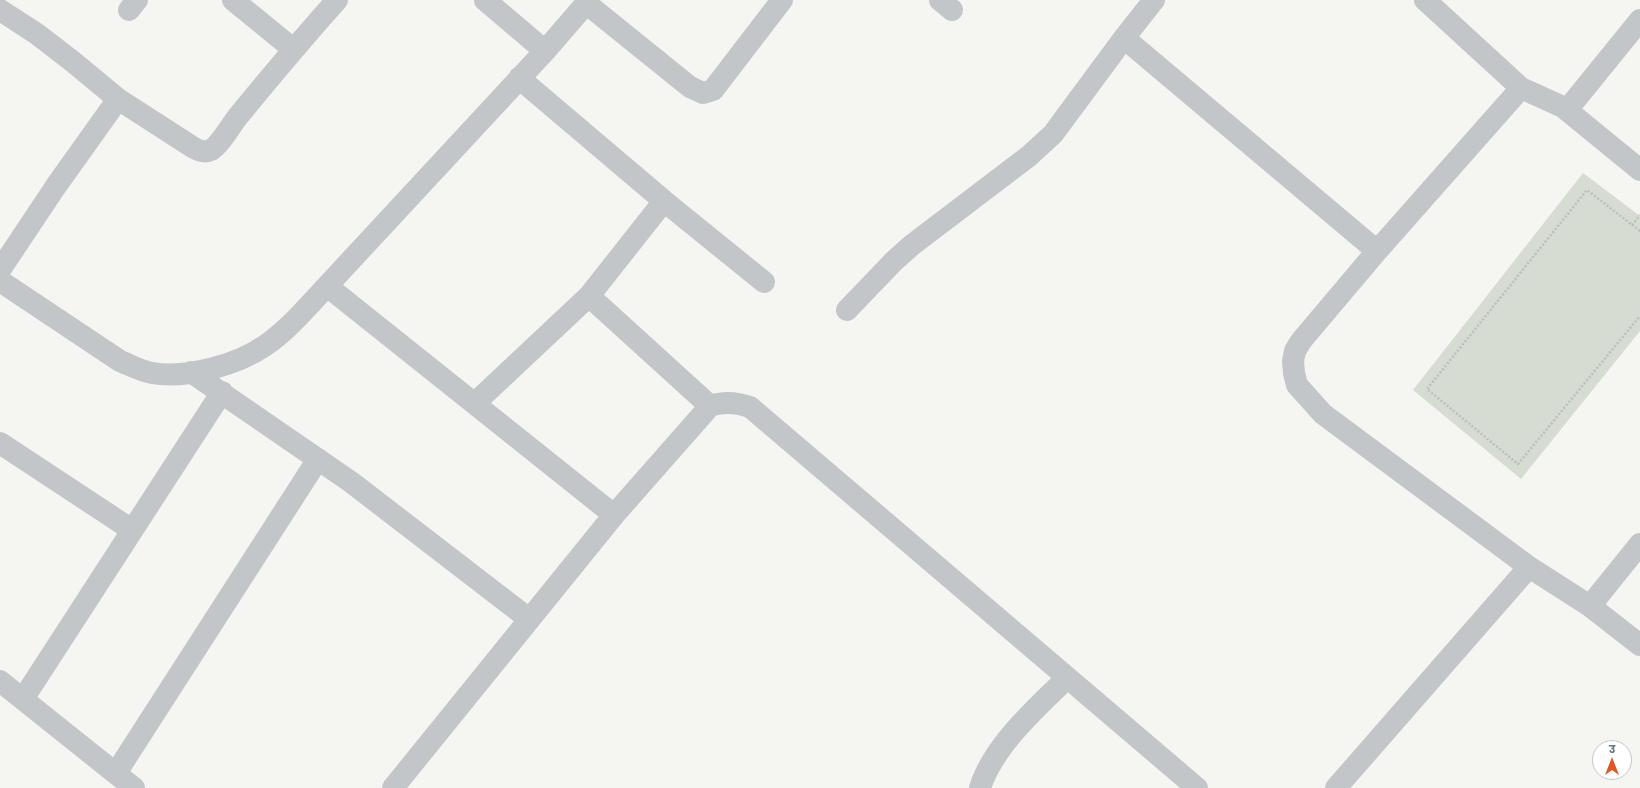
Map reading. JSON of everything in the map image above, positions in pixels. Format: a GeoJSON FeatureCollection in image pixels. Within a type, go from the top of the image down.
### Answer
{"type":"FeatureCollection","features":[{"type":"Feature","properties":{"kind":"street"},"geometry":{"type":"LineString","coordinates":[[234,0],[293,49]]}},
{"type":"Feature","properties":{"kind":"street"},"geometry":{"type":"LineString","coordinates":[[0,10],[37,34],[118,99],[194,148],[201,152],[206,152],[216,145],[231,124],[293,49],[337,0]]}},
{"type":"Feature","properties":{"kind":"street"},"geometry":{"type":"LineString","coordinates":[[485,0],[545,51]]}},
{"type":"Feature","properties":{"kind":"street"},"geometry":{"type":"LineString","coordinates":[[0,281],[120,361],[152,373],[164,374],[191,372],[230,363],[249,355],[266,345],[296,319],[545,51],[588,2],[690,87],[703,93],[712,90],[782,0]]}},
{"type":"Feature","properties":{"kind":"street"},"geometry":{"type":"LineString","coordinates":[[847,310],[894,261],[912,245],[1029,156],[1053,134],[1154,0]]}},
{"type":"Feature","properties":{"kind":"street"},"geometry":{"type":"LineString","coordinates":[[1425,0],[1521,88],[1556,103],[1567,110],[1640,170]]}},
{"type":"Feature","properties":{"kind":"street"},"geometry":{"type":"LineString","coordinates":[[1567,110],[1640,20]]}},
{"type":"Feature","properties":{"kind":"street"},"geometry":{"type":"LineString","coordinates":[[1124,38],[1377,251]]}},
{"type":"Feature","properties":{"kind":"street"},"geometry":{"type":"LineString","coordinates":[[519,78],[664,201],[764,282]]}},
{"type":"Feature","properties":{"kind":"street"},"geometry":{"type":"LineString","coordinates":[[1521,88],[1377,251],[1301,341],[1295,351],[1293,361],[1294,373],[1297,385],[1322,414],[1446,504],[1529,567],[1590,606],[1640,646]]}},
{"type":"Feature","properties":{"kind":"street"},"geometry":{"type":"LineString","coordinates":[[0,270],[56,186],[118,99]]}},
{"type":"Feature","properties":{"kind":"street"},"geometry":{"type":"LineString","coordinates":[[475,403],[589,296],[664,201]]}},
{"type":"Feature","properties":{"kind":"street"},"geometry":{"type":"LineString","coordinates":[[328,286],[614,515]]}},
{"type":"Feature","properties":{"kind":"street"},"geometry":{"type":"LineString","coordinates":[[589,296],[710,406]]}},
{"type":"Feature","properties":{"kind":"street"},"geometry":{"type":"LineString","coordinates":[[191,372],[351,482],[529,619]]}},
{"type":"Feature","properties":{"kind":"street"},"geometry":{"type":"LineString","coordinates":[[23,699],[222,392]]}},
{"type":"Feature","properties":{"kind":"street"},"geometry":{"type":"LineString","coordinates":[[394,788],[614,515],[710,406],[720,402],[729,402],[739,403],[750,407],[1197,788]]}},
{"type":"Feature","properties":{"kind":"street"},"geometry":{"type":"LineString","coordinates":[[0,443],[132,530]]}},
{"type":"Feature","properties":{"kind":"street"},"geometry":{"type":"LineString","coordinates":[[116,773],[318,459]]}},
{"type":"Feature","properties":{"kind":"street"},"geometry":{"type":"LineString","coordinates":[[1590,606],[1640,544]]}},
{"type":"Feature","properties":{"kind":"street"},"geometry":{"type":"LineString","coordinates":[[1336,788],[1529,567]]}},
{"type":"Feature","properties":{"kind":"street"},"geometry":{"type":"LineString","coordinates":[[980,788],[993,760],[1027,717],[1067,678]]}},
{"type":"Feature","properties":{"kind":"street"},"geometry":{"type":"LineString","coordinates":[[0,681],[134,788]]}},
{"type":"Feature","properties":{"kind":"path"},"geometry":{"type":"LineString","coordinates":[[1640,231],[1587,190],[1427,390],[1518,464],[1640,316]]}},
{"type":"Feature","properties":{"kind":"path"},"geometry":{"type":"LineString","coordinates":[[1632,225],[1640,216]]}},
{"type":"Feature","properties":{"kind":"shaded area"},"geometry":{"type":"Polygon","coordinates":[[[1583,173],[1640,216],[1640,331],[1521,479],[1413,390],[1583,173]]]}}]}
